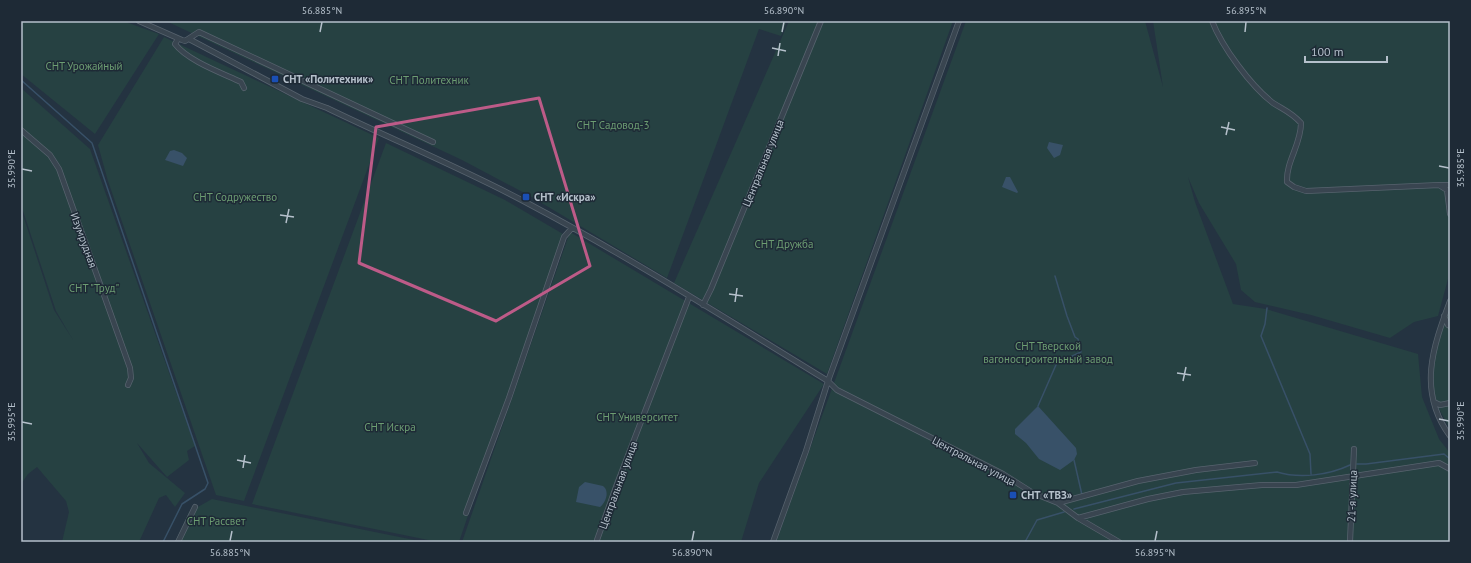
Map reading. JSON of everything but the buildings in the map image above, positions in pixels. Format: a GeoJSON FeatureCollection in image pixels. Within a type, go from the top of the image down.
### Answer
{"type":"FeatureCollection","features":[{"type":"Feature","properties":{"kind":"street","name":"Центральная улица"},"geometry":{"type":"LineString","coordinates":[[703,305],[711,289],[821,21]]}},
{"type":"Feature","properties":{"kind":"street"},"geometry":{"type":"LineString","coordinates":[[773,542],[806,451],[828,381],[959,21]]}},
{"type":"Feature","properties":{"kind":"street"},"geometry":{"type":"LineString","coordinates":[[1212,21],[1217,32],[1259,90],[1274,103],[1291,112],[1301,122],[1301,134],[1287,174],[1287,182],[1294,187],[1306,192],[1450,185]]}},
{"type":"Feature","properties":{"kind":"street"},"geometry":{"type":"LineString","coordinates":[[142,22],[185,41],[199,32],[433,142]]}},
{"type":"Feature","properties":{"kind":"street"},"geometry":{"type":"LineString","coordinates":[[178,38],[175,44],[179,49],[194,59],[241,82],[244,88]]}},
{"type":"Feature","properties":{"kind":"street","name":"Центральная улица"},"geometry":{"type":"LineString","coordinates":[[189,39],[302,98],[327,108],[485,181],[572,228],[828,381],[836,390],[1003,474],[1033,493],[1058,503],[1078,518],[1119,542]]}},
{"type":"Feature","properties":{"kind":"street","name":"Изумрудная"},"geometry":{"type":"LineString","coordinates":[[21,130],[50,156],[59,169],[130,368],[131,378],[128,385]]}},
{"type":"Feature","properties":{"kind":"street"},"geometry":{"type":"LineString","coordinates":[[1439,185],[1446,190],[1450,214]]}},
{"type":"Feature","properties":{"kind":"street"},"geometry":{"type":"LineString","coordinates":[[466,513],[509,398],[564,237],[572,228]]}},
{"type":"Feature","properties":{"kind":"street","name":"Центральная улица"},"geometry":{"type":"LineString","coordinates":[[598,540],[617,484],[689,297]]}},
{"type":"Feature","properties":{"kind":"street"},"geometry":{"type":"LineString","coordinates":[[1450,301],[1433,353],[1430,385],[1434,402],[1444,428],[1450,436]]}},
{"type":"Feature","properties":{"kind":"street"},"geometry":{"type":"LineString","coordinates":[[1444,316],[1448,326],[1450,326]]}},
{"type":"Feature","properties":{"kind":"street"},"geometry":{"type":"LineString","coordinates":[[1434,402],[1440,404],[1450,403]]}},
{"type":"Feature","properties":{"kind":"street","name":"21-я улица"},"geometry":{"type":"LineString","coordinates":[[1350,542],[1354,449]]}},
{"type":"Feature","properties":{"kind":"street"},"geometry":{"type":"LineString","coordinates":[[1058,503],[1138,481],[1196,470],[1255,463]]}},
{"type":"Feature","properties":{"kind":"street"},"geometry":{"type":"LineString","coordinates":[[1078,518],[1148,499],[1183,492],[1262,485],[1296,485],[1348,478],[1353,475],[1439,463],[1450,469]]}},
{"type":"Feature","properties":{"kind":"street"},"geometry":{"type":"LineString","coordinates":[[178,542],[195,507]]}},
{"type":"Feature","properties":{"kind":"highlighted area"},"geometry":{"type":"Polygon","coordinates":[[[539,98],[590,266],[496,321],[359,263],[376,127],[539,98]]]}},
{"type":"Feature","properties":{"kind":"green space","name":"СНТ Урожайный"},"geometry":{"type":"Polygon","coordinates":[[[21,21],[123,21],[159,34],[95,134],[21,74],[21,21]]]}},
{"type":"Feature","properties":{"kind":"green space","name":"СНТ Садовод-3"},"geometry":{"type":"Polygon","coordinates":[[[166,21],[787,21],[781,36],[759,29],[667,278],[530,196],[462,160],[166,21]]]}},
{"type":"Feature","properties":{"kind":"green space","name":"СНТ Дружба"},"geometry":{"type":"Polygon","coordinates":[[[789,21],[953,21],[827,374],[674,283],[789,21]]]}},
{"type":"Feature","properties":{"kind":"green space","name":"СНТ Тверской вагоностроительный завод"},"geometry":{"type":"Polygon","coordinates":[[[966,21],[1145,21],[1163,87],[1153,21],[1450,21],[1450,250],[1448,252],[1448,279],[1438,316],[1414,322],[1390,338],[1311,315],[1255,302],[1241,290],[1236,264],[1199,203],[1188,177],[1195,202],[1233,304],[1266,309],[1418,354],[1422,397],[1439,439],[1450,453],[1450,542],[776,542],[966,21]]]}},
{"type":"Feature","properties":{"kind":"green space","name":"СНТ Содружество"},"geometry":{"type":"Polygon","coordinates":[[[164,37],[379,138],[244,501],[216,495],[108,181],[98,145],[164,37]]]}},
{"type":"Feature","properties":{"kind":"green space","name":"СНТ \"Труд\""},"geometry":{"type":"Polygon","coordinates":[[[21,88],[90,149],[195,446],[187,451],[189,460],[167,477],[137,443],[149,463],[185,493],[175,507],[166,495],[159,498],[139,542],[62,542],[69,512],[66,501],[37,467],[28,474],[21,484],[21,209],[54,310],[73,340],[56,311],[21,205],[21,88]]]}},
{"type":"Feature","properties":{"kind":"green space","name":"СНТ Искра"},"geometry":{"type":"Polygon","coordinates":[[[386,143],[505,200],[563,234],[459,542],[438,542],[252,504],[386,143]]]}},
{"type":"Feature","properties":{"kind":"green space","name":"СНТ Университет"},"geometry":{"type":"Polygon","coordinates":[[[570,232],[824,384],[759,483],[741,542],[462,542],[570,232]]]}},
{"type":"Feature","properties":{"kind":"green space"},"geometry":{"type":"Polygon","coordinates":[[[1450,310],[1450,429],[1432,396],[1431,375],[1439,329],[1450,310]]]}},
{"type":"Feature","properties":{"kind":"green space","name":"СНТ Рассвет"},"geometry":{"type":"Polygon","coordinates":[[[212,499],[424,542],[175,542],[189,512],[212,499]]]}},
{"type":"Feature","properties":{"kind":"water"},"geometry":{"type":"Polygon","coordinates":[[[1049,142],[1063,145],[1060,155],[1054,158],[1047,148],[1049,142]]]}},
{"type":"Feature","properties":{"kind":"water"},"geometry":{"type":"Polygon","coordinates":[[[174,150],[182,153],[187,158],[183,166],[165,160],[170,151],[174,150]]]}},
{"type":"Feature","properties":{"kind":"water"},"geometry":{"type":"Polygon","coordinates":[[[1006,177],[1010,177],[1018,192],[1017,193],[1002,187],[1006,177]]]}},
{"type":"Feature","properties":{"kind":"water"},"geometry":{"type":"Polygon","coordinates":[[[1038,406],[1076,448],[1077,454],[1074,460],[1060,470],[1039,459],[1026,443],[1015,434],[1015,429],[1038,406]]]}},
{"type":"Feature","properties":{"kind":"water"},"geometry":{"type":"Polygon","coordinates":[[[585,482],[603,486],[605,488],[607,493],[606,498],[600,507],[576,502],[579,487],[585,482]]]}},
{"type":"Feature","properties":{"kind":"waterway"},"geometry":{"type":"LineString","coordinates":[[21,80],[92,143],[208,483],[205,489],[182,504],[163,542]]}},
{"type":"Feature","properties":{"kind":"waterway"},"geometry":{"type":"LineString","coordinates":[[1055,276],[1067,316],[1075,337],[1078,339],[1081,352],[1068,358]]}},
{"type":"Feature","properties":{"kind":"waterway"},"geometry":{"type":"LineString","coordinates":[[1267,308],[1265,324],[1261,336],[1310,454],[1311,474]]}},
{"type":"Feature","properties":{"kind":"waterway"},"geometry":{"type":"LineString","coordinates":[[1038,406],[1059,358]]}},
{"type":"Feature","properties":{"kind":"waterway"},"geometry":{"type":"LineString","coordinates":[[1357,464],[1444,454],[1450,459]]}},
{"type":"Feature","properties":{"kind":"waterway"},"geometry":{"type":"LineString","coordinates":[[1074,460],[1082,495]]}},
{"type":"Feature","properties":{"kind":"waterway"},"geometry":{"type":"LineString","coordinates":[[1074,509],[1176,483],[1277,472],[1295,475],[1314,475],[1333,471],[1350,465]]}},
{"type":"Feature","properties":{"kind":"waterway"},"geometry":{"type":"LineString","coordinates":[[1025,542],[1037,520],[1064,512]]}},
{"type":"Feature","properties":{"kind":"place","name":"СНТ «Политехник»"},"geometry":{"type":"Point","coordinates":[275,79]}},
{"type":"Feature","properties":{"kind":"place","name":"СНТ «Искра»"},"geometry":{"type":"Point","coordinates":[526,197]}},
{"type":"Feature","properties":{"kind":"place","name":"СНТ «ТВЗ»"},"geometry":{"type":"Point","coordinates":[1013,495]}},
{"type":"Feature","properties":{"kind":"park label","name":"СНТ Политехник"},"geometry":{"type":"Point","coordinates":[429,80]}}]}
